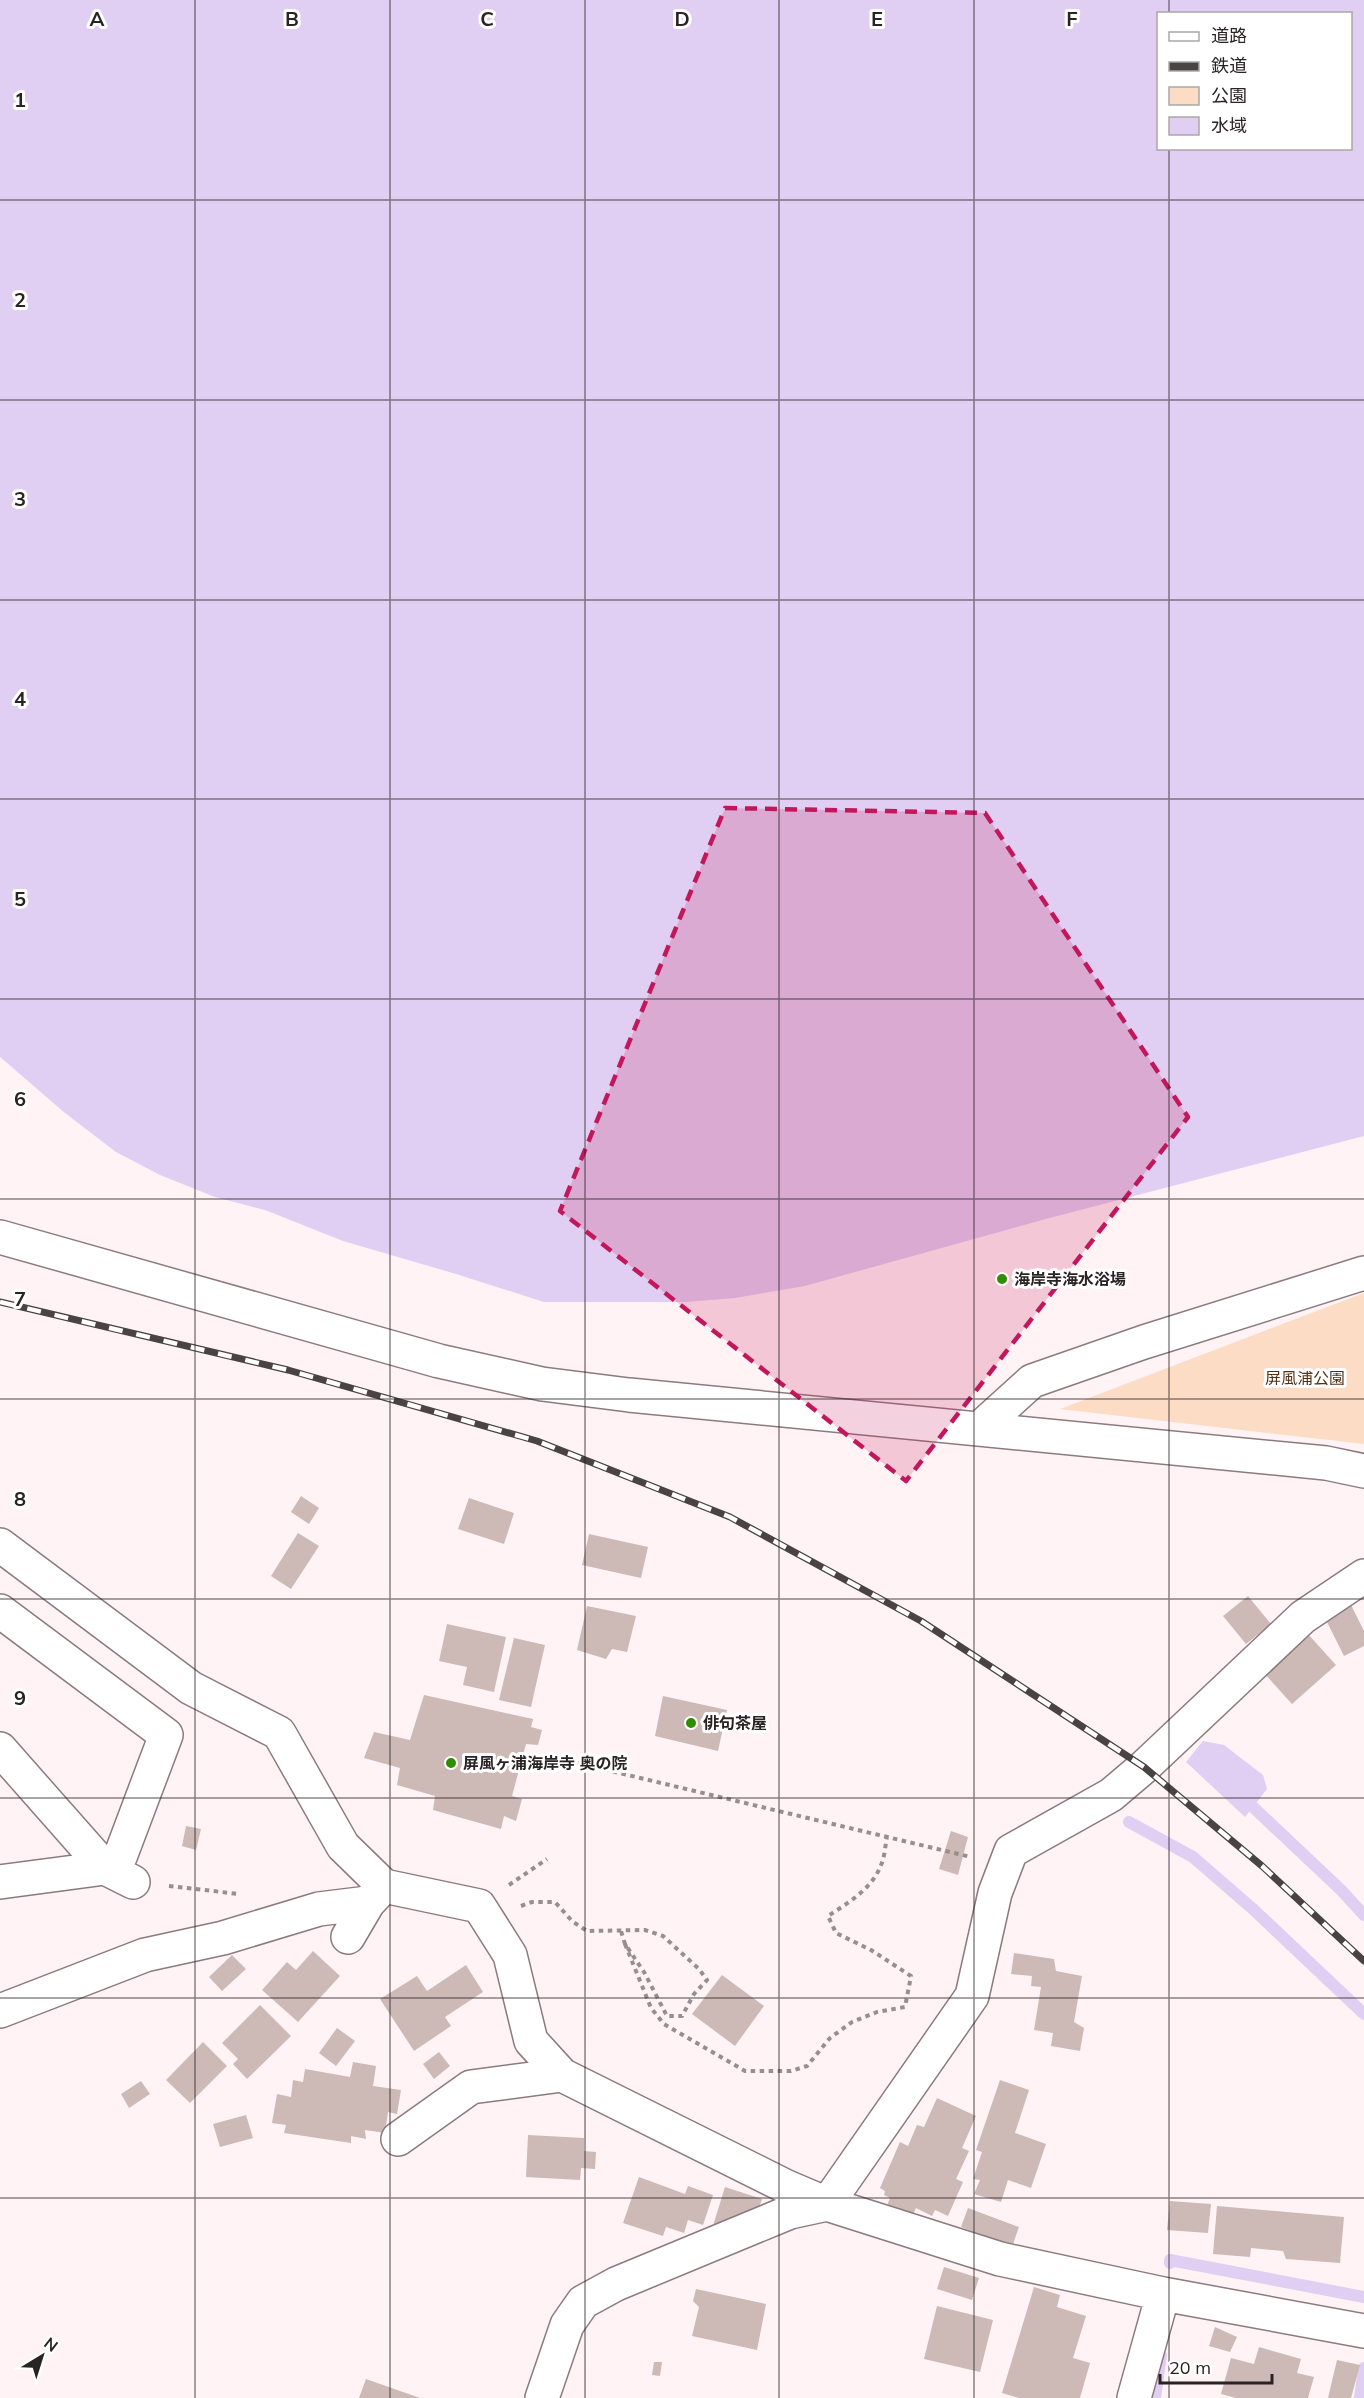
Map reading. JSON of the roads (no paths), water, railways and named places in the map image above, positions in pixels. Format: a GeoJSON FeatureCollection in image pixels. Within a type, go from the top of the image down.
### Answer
{"type":"FeatureCollection","features":[{"type":"Feature","properties":{"kind":"street"},"geometry":{"type":"LineString","coordinates":[[0,1237],[439,1361],[542,1384],[629,1395],[1326,1463],[1364,1471]]}},
{"type":"Feature","properties":{"kind":"street"},"geometry":{"type":"LineString","coordinates":[[979,1429],[1032,1381],[1144,1342],[1364,1274]]}},
{"type":"Feature","properties":{"kind":"street"},"geometry":{"type":"LineString","coordinates":[[0,1545],[191,1688],[279,1733],[343,1846],[376,1894]]}},
{"type":"Feature","properties":{"kind":"street"},"geometry":{"type":"LineString","coordinates":[[542,2398],[567,2325],[583,2302],[616,2284],[790,2212],[827,2204],[972,1996],[995,1893],[1011,1851],[1111,1795],[1144,1767],[1303,1617],[1364,1576]]}},
{"type":"Feature","properties":{"kind":"street"},"geometry":{"type":"LineString","coordinates":[[0,1611],[166,1735],[120,1857],[118,1875]]}},
{"type":"Feature","properties":{"kind":"street"},"geometry":{"type":"LineString","coordinates":[[0,1749],[118,1875]]}},
{"type":"Feature","properties":{"kind":"street"},"geometry":{"type":"LineString","coordinates":[[0,1882],[118,1875]]}},
{"type":"Feature","properties":{"kind":"street"},"geometry":{"type":"LineString","coordinates":[[348,1937],[376,1894]]}},
{"type":"Feature","properties":{"kind":"street"},"geometry":{"type":"LineString","coordinates":[[0,2011],[146,1955],[223,1938],[376,1894],[483,1913],[510,1955],[531,2041],[562,2075],[827,2204],[1000,2259],[1163,2294],[1364,2331]]}},
{"type":"Feature","properties":{"kind":"street"},"geometry":{"type":"LineString","coordinates":[[398,2139],[471,2087],[562,2075]]}},
{"type":"Feature","properties":{"kind":"street"},"geometry":{"type":"LineString","coordinates":[[1134,2398],[1163,2294]]}},
{"type":"Feature","properties":{"kind":"water"},"geometry":{"type":"Polygon","coordinates":[[[0,0],[1364,0],[1364,1136],[1042,1220],[805,1286],[735,1298],[686,1302],[544,1302],[343,1241],[265,1210],[215,1197],[160,1175],[116,1152],[65,1113],[0,1057],[0,0]]]}},
{"type":"Feature","properties":{"kind":"water"},"geometry":{"type":"Polygon","coordinates":[[[1203,1741],[1224,1745],[1263,1775],[1267,1789],[1245,1817],[1186,1762],[1203,1741]]]}},
{"type":"Feature","properties":{"kind":"waterway"},"geometry":{"type":"LineString","coordinates":[[1253,1807],[1341,1890],[1364,1915]]}},
{"type":"Feature","properties":{"kind":"waterway"},"geometry":{"type":"LineString","coordinates":[[1129,1822],[1193,1857],[1254,1910],[1364,2014]]}},
{"type":"Feature","properties":{"kind":"waterway"},"geometry":{"type":"LineString","coordinates":[[1170,2263],[1170,2260],[1364,2297]]}},
{"type":"Feature","properties":{"kind":"waterway"},"geometry":{"type":"LineString","coordinates":[[1155,2398],[1161,2355]]}},
{"type":"Feature","properties":{"kind":"waterway"},"geometry":{"type":"LineString","coordinates":[[1360,2398],[1364,2368]]}},
{"type":"Feature","properties":{"kind":"railway"},"geometry":{"type":"LineString","coordinates":[[0,1302],[288,1370],[537,1441],[730,1517],[921,1621],[1144,1767],[1262,1866],[1364,1961]]}},
{"type":"Feature","properties":{"kind":"place","name":"海岸寺海水浴場"},"geometry":{"type":"Point","coordinates":[1002,1279]}},
{"type":"Feature","properties":{"kind":"place","name":"俳句茶屋"},"geometry":{"type":"Point","coordinates":[691,1723]}},
{"type":"Feature","properties":{"kind":"place","name":"屏風ヶ浦海岸寺 奥の院"},"geometry":{"type":"Point","coordinates":[451,1763]}},
{"type":"Feature","properties":{"kind":"park label","name":"屏風浦公園"},"geometry":{"type":"Point","coordinates":[1305,1378]}}]}
